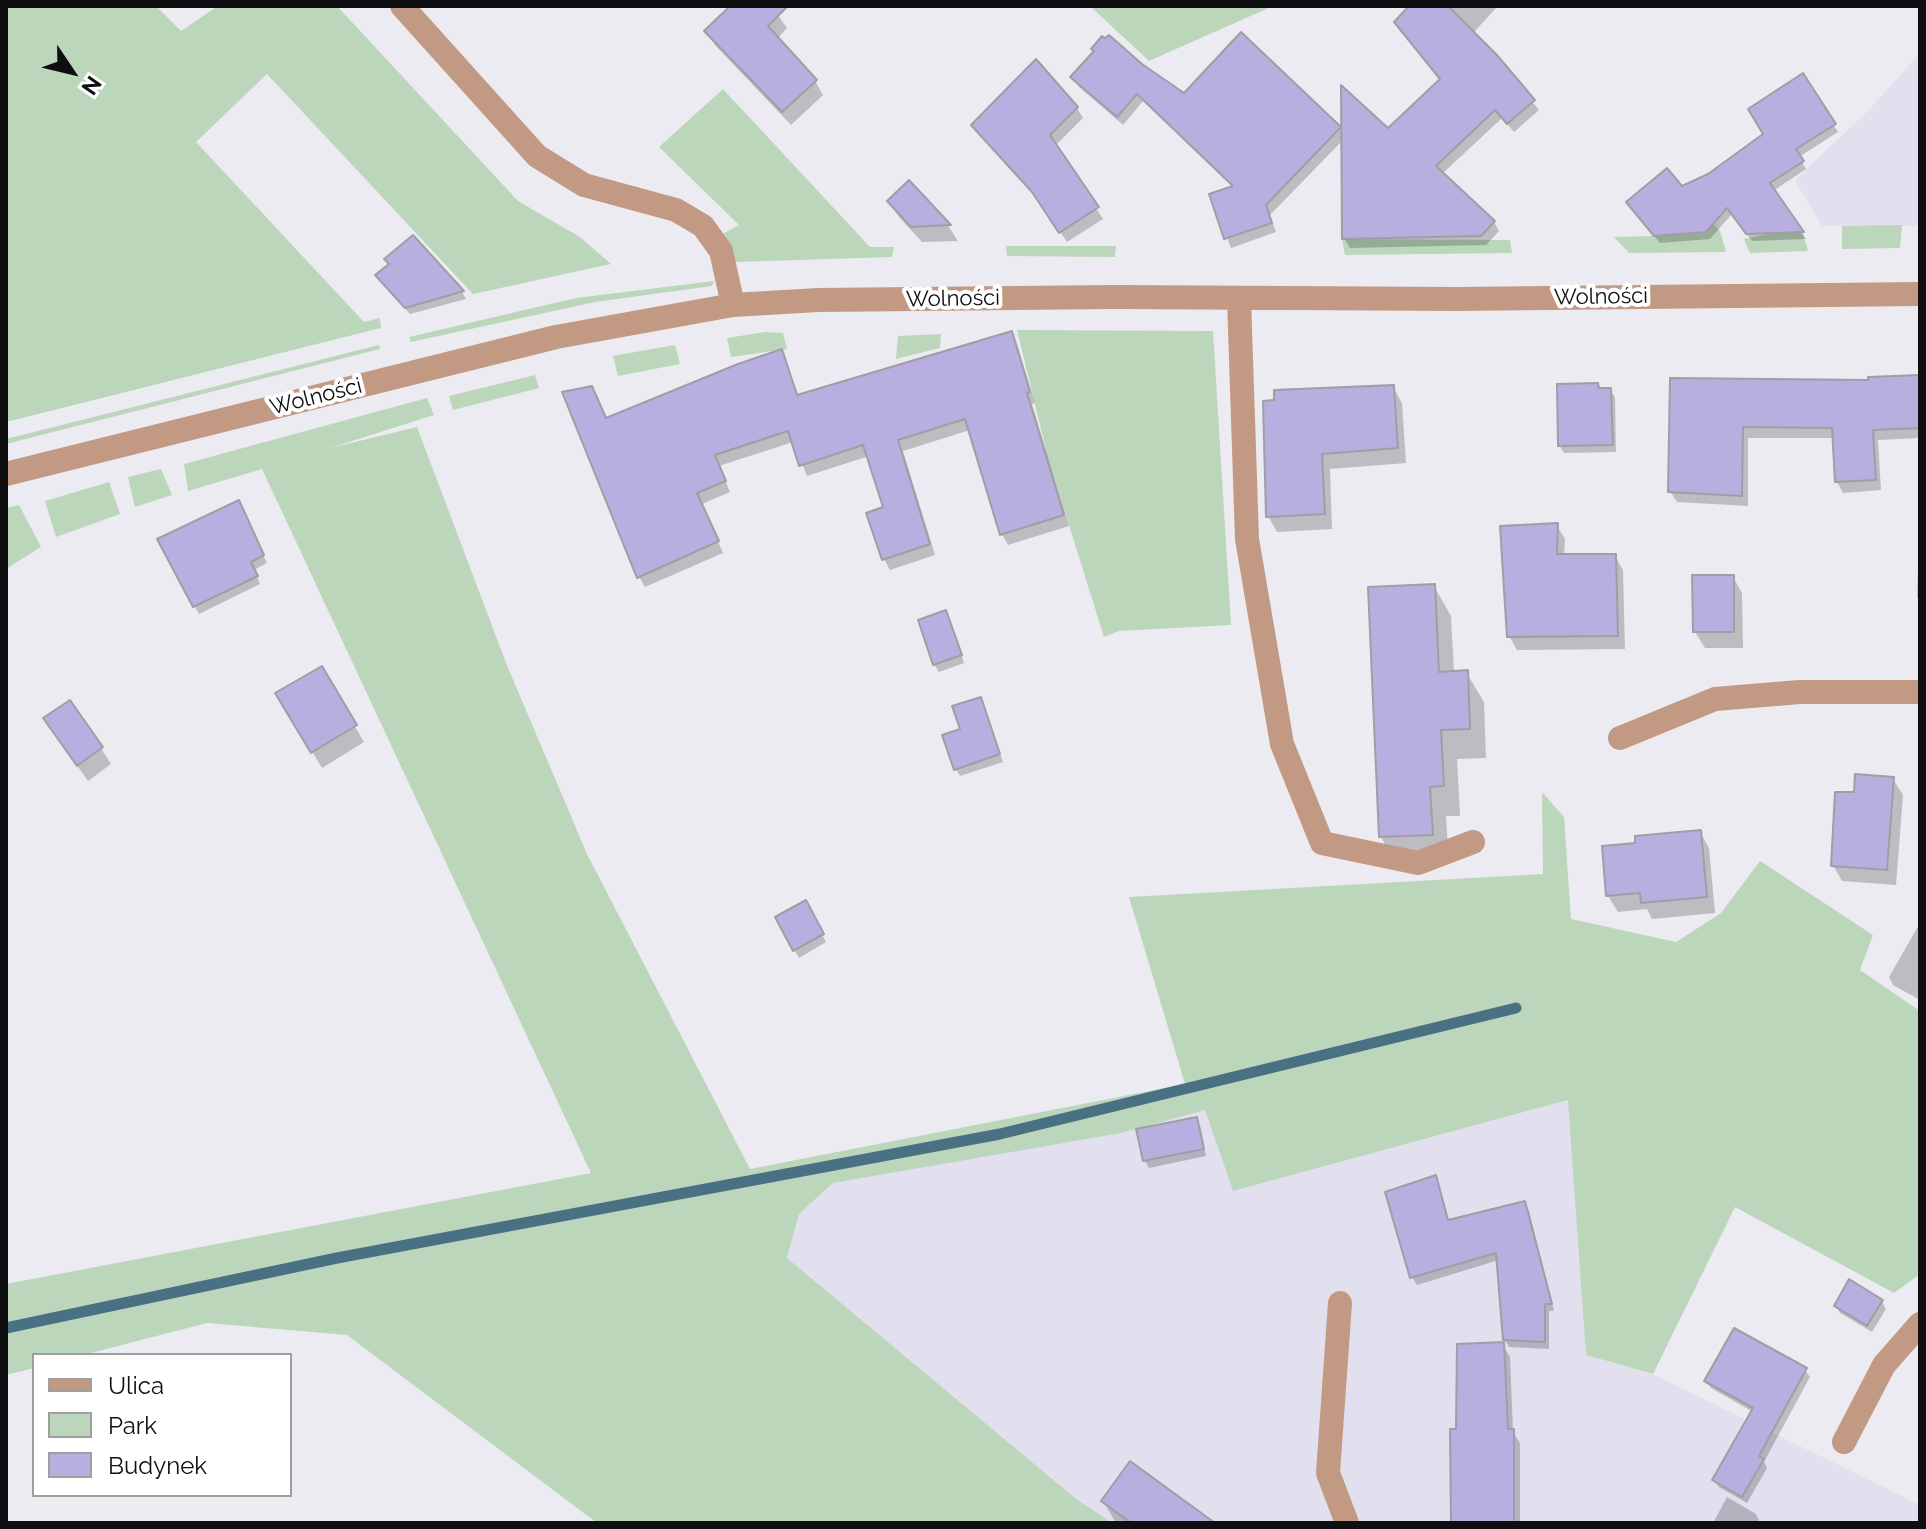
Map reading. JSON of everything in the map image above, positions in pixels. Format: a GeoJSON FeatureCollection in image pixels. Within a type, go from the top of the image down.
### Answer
{"type":"FeatureCollection","features":[{"type":"Feature","properties":{"kind":"street"},"geometry":{"type":"LineString","coordinates":[[402,6],[537,156],[584,185],[676,210],[703,226],[721,251],[733,305]]}},
{"type":"Feature","properties":{"kind":"street","name":"Wolności"},"geometry":{"type":"LineString","coordinates":[[6,474],[556,337],[733,305],[818,300],[1114,297],[1239,299],[1920,294]]}},
{"type":"Feature","properties":{"kind":"street"},"geometry":{"type":"LineString","coordinates":[[1239,299],[1247,539],[1282,744],[1322,843],[1418,863],[1473,842]]}},
{"type":"Feature","properties":{"kind":"street"},"geometry":{"type":"LineString","coordinates":[[1620,738],[1715,699],[1800,692],[1920,692]]}},
{"type":"Feature","properties":{"kind":"street"},"geometry":{"type":"LineString","coordinates":[[1340,1303],[1328,1473],[1347,1523]]}},
{"type":"Feature","properties":{"kind":"street"},"geometry":{"type":"LineString","coordinates":[[1844,1442],[1884,1365],[1920,1324]]}},
{"type":"Feature","properties":{"kind":"shaded area"},"geometry":{"type":"Polygon","coordinates":[[[1920,53],[1920,226],[1822,226],[1795,180],[1869,110],[1920,53]]]}},
{"type":"Feature","properties":{"kind":"shaded area"},"geometry":{"type":"Polygon","coordinates":[[[1569,1100],[1586,1355],[1657,1376],[1920,1505],[1920,1523],[1112,1523],[1075,1498],[787,1258],[799,1214],[833,1183],[1205,1110],[1233,1191],[1569,1100]]]}},
{"type":"Feature","properties":{"kind":"green space"},"geometry":{"type":"Polygon","coordinates":[[[6,6],[156,6],[181,31],[218,6],[337,6],[518,201],[580,237],[611,264],[473,294],[267,74],[196,142],[364,322],[380,318],[381,328],[6,422],[6,6]]]}},
{"type":"Feature","properties":{"kind":"green space"},"geometry":{"type":"Polygon","coordinates":[[[1090,6],[1273,6],[1149,61],[1090,6]]]}},
{"type":"Feature","properties":{"kind":"green space"},"geometry":{"type":"Polygon","coordinates":[[[723,89],[870,247],[894,247],[892,257],[736,262],[719,236],[739,225],[659,147],[723,89]]]}},
{"type":"Feature","properties":{"kind":"green space"},"geometry":{"type":"Polygon","coordinates":[[[1713,223],[1720,231],[1726,252],[1629,253],[1614,237],[1654,236],[1713,223]]]}},
{"type":"Feature","properties":{"kind":"green space"},"geometry":{"type":"Polygon","coordinates":[[[1902,225],[1900,248],[1842,249],[1842,226],[1902,225]]]}},
{"type":"Feature","properties":{"kind":"green space"},"geometry":{"type":"Polygon","coordinates":[[[1801,227],[1808,251],[1750,253],[1744,239],[1801,227]]]}},
{"type":"Feature","properties":{"kind":"green space"},"geometry":{"type":"Polygon","coordinates":[[[1342,239],[1510,240],[1512,253],[1345,255],[1342,239]]]}},
{"type":"Feature","properties":{"kind":"green space"},"geometry":{"type":"Polygon","coordinates":[[[1006,246],[1116,246],[1115,257],[1007,256],[1006,246]]]}},
{"type":"Feature","properties":{"kind":"green space"},"geometry":{"type":"Polygon","coordinates":[[[714,281],[712,286],[595,302],[411,342],[409,337],[576,298],[714,281]]]}},
{"type":"Feature","properties":{"kind":"green space"},"geometry":{"type":"Polygon","coordinates":[[[1017,330],[1213,331],[1231,625],[1119,631],[1104,637],[1048,458],[1017,330]]]}},
{"type":"Feature","properties":{"kind":"green space"},"geometry":{"type":"Polygon","coordinates":[[[765,332],[783,333],[787,349],[731,357],[727,338],[765,332]]]}},
{"type":"Feature","properties":{"kind":"green space"},"geometry":{"type":"Polygon","coordinates":[[[941,334],[940,348],[896,359],[898,336],[941,334]]]}},
{"type":"Feature","properties":{"kind":"green space"},"geometry":{"type":"Polygon","coordinates":[[[379,345],[380,349],[6,444],[6,439],[379,345]]]}},
{"type":"Feature","properties":{"kind":"green space"},"geometry":{"type":"Polygon","coordinates":[[[675,345],[680,364],[618,376],[613,356],[675,345]]]}},
{"type":"Feature","properties":{"kind":"green space"},"geometry":{"type":"Polygon","coordinates":[[[535,375],[539,388],[453,410],[449,396],[535,375]]]}},
{"type":"Feature","properties":{"kind":"green space"},"geometry":{"type":"Polygon","coordinates":[[[427,398],[434,415],[330,448],[417,427],[506,663],[587,854],[750,1169],[1185,1084],[1129,897],[1543,874],[1542,792],[1564,817],[1571,919],[1676,942],[1721,913],[1760,861],[1873,935],[1860,970],[1920,1011],[1920,1274],[1894,1293],[1735,1207],[1653,1374],[1586,1355],[1568,1100],[1233,1191],[1205,1110],[1121,1133],[833,1183],[799,1214],[787,1258],[1075,1498],[1112,1523],[597,1523],[347,1335],[207,1323],[91,1353],[32,1353],[32,1368],[6,1375],[6,1284],[591,1173],[262,469],[188,491],[184,464],[427,398]]]}},
{"type":"Feature","properties":{"kind":"green space"},"geometry":{"type":"Polygon","coordinates":[[[161,469],[172,495],[135,507],[128,477],[161,469]]]}},
{"type":"Feature","properties":{"kind":"green space"},"geometry":{"type":"Polygon","coordinates":[[[109,482],[120,514],[56,537],[45,501],[109,482]]]}},
{"type":"Feature","properties":{"kind":"green space"},"geometry":{"type":"Polygon","coordinates":[[[19,505],[41,547],[6,569],[6,508],[19,505]]]}},
{"type":"Feature","properties":{"kind":"building"},"geometry":{"type":"Polygon","coordinates":[[[730,6],[788,6],[768,26],[817,80],[782,112],[704,31],[730,6]]]}},
{"type":"Feature","properties":{"kind":"building"},"geometry":{"type":"Polygon","coordinates":[[[1409,6],[1448,6],[1496,54],[1535,100],[1507,124],[1495,110],[1436,166],[1495,221],[1481,236],[1342,239],[1341,85],[1388,128],[1440,79],[1394,22],[1409,6]]]}},
{"type":"Feature","properties":{"kind":"building"},"geometry":{"type":"Polygon","coordinates":[[[1241,32],[1341,127],[1266,205],[1272,223],[1224,239],[1209,194],[1233,186],[1137,94],[1117,117],[1070,77],[1094,51],[1091,49],[1102,36],[1105,38],[1109,35],[1142,64],[1184,93],[1241,32]]]}},
{"type":"Feature","properties":{"kind":"building"},"geometry":{"type":"Polygon","coordinates":[[[1036,59],[1078,107],[1050,135],[1099,207],[1059,233],[1032,192],[971,125],[1036,59]]]}},
{"type":"Feature","properties":{"kind":"building"},"geometry":{"type":"Polygon","coordinates":[[[1803,73],[1836,124],[1796,149],[1804,161],[1770,183],[1804,232],[1746,234],[1727,208],[1706,232],[1654,236],[1626,202],[1667,168],[1682,186],[1708,174],[1763,134],[1748,109],[1803,73]]]}},
{"type":"Feature","properties":{"kind":"building"},"geometry":{"type":"Polygon","coordinates":[[[909,180],[951,225],[911,227],[887,201],[909,180]]]}},
{"type":"Feature","properties":{"kind":"building"},"geometry":{"type":"Polygon","coordinates":[[[413,235],[464,291],[405,308],[375,275],[389,264],[384,259],[413,235]]]}},
{"type":"Feature","properties":{"kind":"building"},"geometry":{"type":"Polygon","coordinates":[[[1012,331],[1030,392],[1027,393],[1064,515],[1000,535],[965,419],[898,440],[930,544],[882,560],[866,513],[883,507],[863,445],[799,466],[788,431],[715,455],[726,481],[697,493],[719,541],[637,578],[562,392],[592,386],[606,418],[782,349],[797,395],[1012,331]]]}},
{"type":"Feature","properties":{"kind":"building"},"geometry":{"type":"Polygon","coordinates":[[[1920,375],[1920,428],[1873,430],[1876,480],[1835,482],[1832,428],[1743,427],[1742,496],[1668,492],[1670,378],[1868,380],[1868,377],[1920,375]]]}},
{"type":"Feature","properties":{"kind":"building"},"geometry":{"type":"Polygon","coordinates":[[[1598,383],[1599,388],[1611,388],[1613,445],[1558,446],[1557,384],[1598,383]]]}},
{"type":"Feature","properties":{"kind":"building"},"geometry":{"type":"Polygon","coordinates":[[[1394,385],[1398,448],[1322,454],[1325,514],[1266,517],[1263,401],[1274,400],[1274,390],[1394,385]]]}},
{"type":"Feature","properties":{"kind":"building"},"geometry":{"type":"Polygon","coordinates":[[[239,500],[264,555],[251,562],[258,576],[193,607],[157,539],[239,500]]]}},
{"type":"Feature","properties":{"kind":"building"},"geometry":{"type":"Polygon","coordinates":[[[1558,523],[1557,554],[1616,554],[1618,636],[1507,637],[1500,526],[1558,523]]]}},
{"type":"Feature","properties":{"kind":"building"},"geometry":{"type":"Polygon","coordinates":[[[1692,575],[1734,575],[1734,632],[1693,632],[1692,575]]]}},
{"type":"Feature","properties":{"kind":"building"},"geometry":{"type":"Polygon","coordinates":[[[1435,584],[1439,672],[1468,670],[1470,729],[1441,730],[1444,786],[1430,787],[1433,835],[1379,837],[1368,587],[1435,584]]]}},
{"type":"Feature","properties":{"kind":"building"},"geometry":{"type":"Polygon","coordinates":[[[946,610],[962,655],[933,665],[918,620],[946,610]]]}},
{"type":"Feature","properties":{"kind":"building"},"geometry":{"type":"Polygon","coordinates":[[[322,666],[357,725],[311,753],[275,693],[322,666]]]}},
{"type":"Feature","properties":{"kind":"building"},"geometry":{"type":"Polygon","coordinates":[[[981,697],[1000,754],[954,770],[942,735],[960,729],[952,706],[981,697]]]}},
{"type":"Feature","properties":{"kind":"building"},"geometry":{"type":"Polygon","coordinates":[[[70,700],[103,747],[77,766],[43,718],[70,700]]]}},
{"type":"Feature","properties":{"kind":"building"},"geometry":{"type":"Polygon","coordinates":[[[1855,774],[1894,777],[1887,870],[1831,866],[1835,792],[1854,792],[1855,774]]]}},
{"type":"Feature","properties":{"kind":"building"},"geometry":{"type":"Polygon","coordinates":[[[1701,830],[1707,897],[1641,903],[1640,893],[1606,896],[1602,846],[1635,843],[1635,836],[1701,830]]]}},
{"type":"Feature","properties":{"kind":"building"},"geometry":{"type":"Polygon","coordinates":[[[806,900],[824,934],[793,951],[775,917],[806,900]]]}},
{"type":"Feature","properties":{"kind":"building"},"geometry":{"type":"Polygon","coordinates":[[[1197,1117],[1204,1149],[1143,1161],[1136,1129],[1197,1117]]]}},
{"type":"Feature","properties":{"kind":"building"},"geometry":{"type":"Polygon","coordinates":[[[1436,1175],[1448,1220],[1525,1201],[1552,1304],[1545,1304],[1545,1342],[1503,1340],[1496,1253],[1410,1278],[1385,1192],[1436,1175]]]}},
{"type":"Feature","properties":{"kind":"building"},"geometry":{"type":"Polygon","coordinates":[[[1849,1279],[1883,1300],[1867,1326],[1834,1306],[1849,1279]]]}},
{"type":"Feature","properties":{"kind":"building"},"geometry":{"type":"Polygon","coordinates":[[[1734,1328],[1807,1368],[1759,1456],[1764,1459],[1742,1497],[1712,1480],[1753,1408],[1704,1381],[1734,1328]]]}},
{"type":"Feature","properties":{"kind":"building"},"geometry":{"type":"Polygon","coordinates":[[[1504,1342],[1508,1429],[1514,1429],[1514,1523],[1451,1523],[1450,1429],[1456,1429],[1457,1344],[1504,1342]]]}},
{"type":"Feature","properties":{"kind":"building"},"geometry":{"type":"Polygon","coordinates":[[[1130,1461],[1215,1523],[1131,1523],[1101,1501],[1130,1461]]]}},
{"type":"Feature","properties":{"kind":"waterway"},"geometry":{"type":"LineString","coordinates":[[6,1328],[337,1258],[1000,1134],[1516,1008]]}}]}
